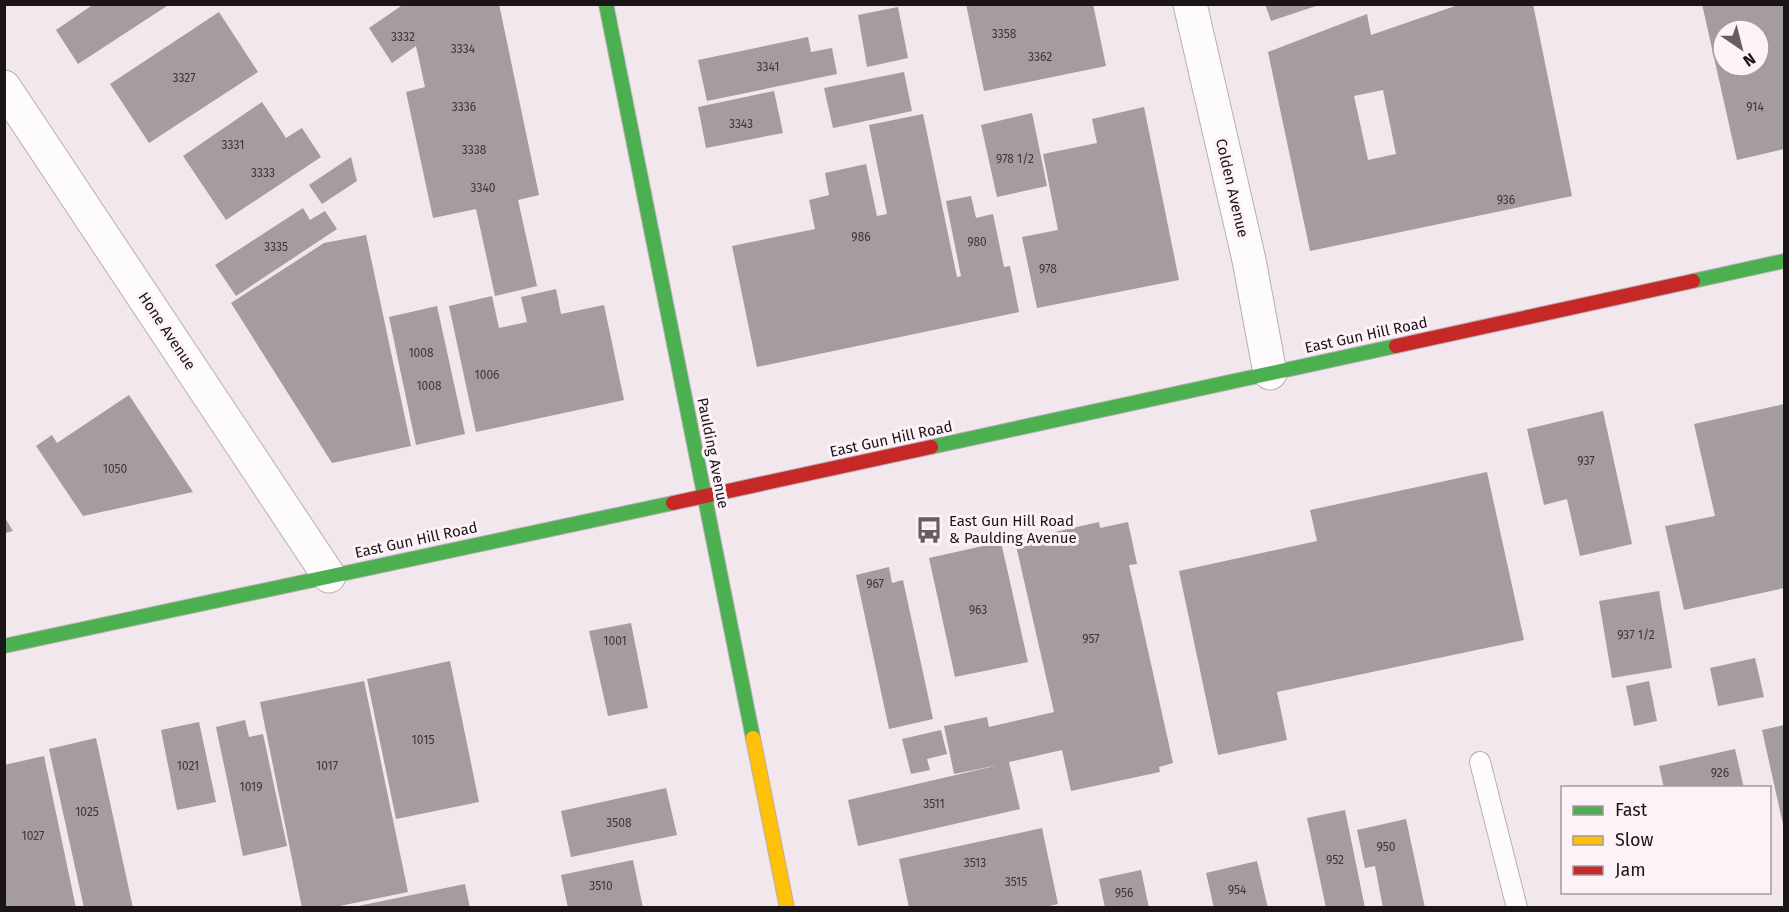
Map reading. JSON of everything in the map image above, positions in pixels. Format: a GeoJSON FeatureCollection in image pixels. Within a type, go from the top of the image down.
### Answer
{"type":"FeatureCollection","features":[{"type":"Feature","properties":{"kind":"main road","name":"Paulding Avenue"},"geometry":{"type":"LineString","coordinates":[[606,4],[787,908]]}},
{"type":"Feature","properties":{"kind":"main road","name":"East Gun Hill Road"},"geometry":{"type":"LineString","coordinates":[[4,646],[1785,261]]}},
{"type":"Feature","properties":{"kind":"street","name":"Colden Avenue"},"geometry":{"type":"LineString","coordinates":[[1190,4],[1249,260],[1270,373]]}},
{"type":"Feature","properties":{"kind":"street","name":"Hone Avenue"},"geometry":{"type":"LineString","coordinates":[[4,87],[329,576]]}},
{"type":"Feature","properties":{"kind":"lane"},"geometry":{"type":"LineString","coordinates":[[1480,762],[1517,908]]}},
{"type":"Feature","properties":{"kind":"building"},"geometry":{"type":"Polygon","coordinates":[[[94,4],[170,4],[78,64],[56,30],[94,4]]]}},
{"type":"Feature","properties":{"kind":"building"},"geometry":{"type":"Polygon","coordinates":[[[404,4],[499,4],[539,195],[518,200],[537,286],[495,296],[476,209],[433,218],[406,92],[425,87],[416,46],[392,63],[369,28],[404,4]]]}},
{"type":"Feature","properties":{"kind":"building"},"geometry":{"type":"Polygon","coordinates":[[[966,4],[1093,4],[1106,66],[984,91],[966,4]]]}},
{"type":"Feature","properties":{"kind":"building"},"geometry":{"type":"Polygon","coordinates":[[[1265,4],[1318,4],[1319,5],[1271,21],[1265,4]]]}},
{"type":"Feature","properties":{"kind":"building"},"geometry":{"type":"Polygon","coordinates":[[[1461,4],[1533,4],[1572,196],[1310,251],[1268,52],[1367,14],[1371,35],[1461,4]],[[1383,90],[1354,96],[1368,160],[1396,154],[1383,90]]]}},
{"type":"Feature","properties":{"kind":"building"},"geometry":{"type":"Polygon","coordinates":[[[1702,4],[1784,4],[1784,149],[1737,160],[1719,78],[1771,78],[1771,18],[1711,18],[1711,44],[1702,4]]]}},
{"type":"Feature","properties":{"kind":"building"},"geometry":{"type":"Polygon","coordinates":[[[898,7],[908,58],[867,67],[858,15],[898,7]]]}},
{"type":"Feature","properties":{"kind":"building"},"geometry":{"type":"Polygon","coordinates":[[[219,12],[258,72],[149,143],[110,84],[219,12]]]}},
{"type":"Feature","properties":{"kind":"building"},"geometry":{"type":"Polygon","coordinates":[[[808,37],[811,52],[832,48],[837,74],[707,101],[698,60],[808,37]]]}},
{"type":"Feature","properties":{"kind":"building"},"geometry":{"type":"Polygon","coordinates":[[[904,72],[912,111],[833,128],[824,88],[904,72]]]}},
{"type":"Feature","properties":{"kind":"building"},"geometry":{"type":"Polygon","coordinates":[[[774,91],[783,133],[706,148],[698,107],[774,91]]]}},
{"type":"Feature","properties":{"kind":"building"},"geometry":{"type":"Polygon","coordinates":[[[262,102],[286,138],[302,128],[321,157],[226,220],[183,156],[262,102]]]}},
{"type":"Feature","properties":{"kind":"building"},"geometry":{"type":"Polygon","coordinates":[[[1144,107],[1179,280],[1037,308],[1022,237],[1058,230],[1043,154],[1097,143],[1092,119],[1144,107]]]}},
{"type":"Feature","properties":{"kind":"building"},"geometry":{"type":"Polygon","coordinates":[[[1032,113],[1047,186],[997,197],[981,125],[1032,113]]]}},
{"type":"Feature","properties":{"kind":"building"},"geometry":{"type":"Polygon","coordinates":[[[923,114],[957,277],[961,276],[946,201],[971,196],[976,218],[993,214],[1004,267],[1010,266],[1019,312],[757,367],[732,246],[815,229],[809,200],[829,195],[825,173],[866,164],[877,216],[887,214],[869,125],[923,114]]]}},
{"type":"Feature","properties":{"kind":"building"},"geometry":{"type":"Polygon","coordinates":[[[351,157],[357,181],[322,204],[309,185],[351,157]]]}},
{"type":"Feature","properties":{"kind":"building"},"geometry":{"type":"Polygon","coordinates":[[[303,208],[310,220],[325,211],[337,229],[236,296],[215,265],[303,208]]]}},
{"type":"Feature","properties":{"kind":"building"},"geometry":{"type":"Polygon","coordinates":[[[366,235],[411,446],[332,463],[231,303],[324,243],[366,235]]]}},
{"type":"Feature","properties":{"kind":"building"},"geometry":{"type":"Polygon","coordinates":[[[556,289],[561,314],[604,305],[624,400],[476,432],[449,306],[492,296],[499,328],[527,322],[521,297],[556,289]]]}},
{"type":"Feature","properties":{"kind":"building"},"geometry":{"type":"Polygon","coordinates":[[[437,306],[465,434],[416,445],[389,317],[437,306]]]}},
{"type":"Feature","properties":{"kind":"building"},"geometry":{"type":"Polygon","coordinates":[[[129,395],[193,492],[83,516],[36,446],[52,435],[57,443],[129,395]]]}},
{"type":"Feature","properties":{"kind":"building"},"geometry":{"type":"Polygon","coordinates":[[[1784,404],[1784,588],[1684,610],[1665,526],[1715,516],[1694,424],[1784,404]]]}},
{"type":"Feature","properties":{"kind":"building"},"geometry":{"type":"Polygon","coordinates":[[[1603,411],[1632,544],[1580,556],[1567,499],[1544,505],[1527,429],[1603,411]]]}},
{"type":"Feature","properties":{"kind":"building"},"geometry":{"type":"Polygon","coordinates":[[[1487,472],[1524,640],[1277,692],[1287,740],[1218,755],[1179,571],[1317,541],[1310,510],[1487,472]]]}},
{"type":"Feature","properties":{"kind":"building"},"geometry":{"type":"Polygon","coordinates":[[[5,518],[13,531],[5,533],[5,518]]]}},
{"type":"Feature","properties":{"kind":"building"},"geometry":{"type":"Polygon","coordinates":[[[1099,522],[1100,528],[1128,522],[1137,564],[1129,565],[1173,763],[1159,767],[1160,772],[1071,791],[1062,750],[1009,762],[1020,809],[858,846],[848,800],[999,765],[954,774],[944,726],[987,717],[989,727],[1054,712],[1015,541],[1099,522]]]}},
{"type":"Feature","properties":{"kind":"building"},"geometry":{"type":"Polygon","coordinates":[[[1001,542],[1028,662],[955,677],[929,558],[1001,542]]]}},
{"type":"Feature","properties":{"kind":"building"},"geometry":{"type":"Polygon","coordinates":[[[889,567],[892,583],[903,580],[933,719],[889,729],[856,575],[889,567]]]}},
{"type":"Feature","properties":{"kind":"building"},"geometry":{"type":"Polygon","coordinates":[[[1659,591],[1672,668],[1612,678],[1599,601],[1659,591]]]}},
{"type":"Feature","properties":{"kind":"building"},"geometry":{"type":"Polygon","coordinates":[[[631,623],[648,708],[608,716],[589,631],[631,623]]]}},
{"type":"Feature","properties":{"kind":"building"},"geometry":{"type":"Polygon","coordinates":[[[1755,658],[1764,697],[1718,706],[1710,668],[1755,658]]]}},
{"type":"Feature","properties":{"kind":"building"},"geometry":{"type":"Polygon","coordinates":[[[450,661],[479,802],[396,819],[367,679],[450,661]]]}},
{"type":"Feature","properties":{"kind":"building"},"geometry":{"type":"Polygon","coordinates":[[[364,681],[408,892],[330,908],[302,908],[260,702],[364,681]]]}},
{"type":"Feature","properties":{"kind":"building"},"geometry":{"type":"Polygon","coordinates":[[[1649,681],[1657,721],[1634,726],[1626,686],[1649,681]]]}},
{"type":"Feature","properties":{"kind":"building"},"geometry":{"type":"Polygon","coordinates":[[[245,720],[249,737],[263,734],[287,846],[243,856],[216,727],[245,720]]]}},
{"type":"Feature","properties":{"kind":"building"},"geometry":{"type":"Polygon","coordinates":[[[199,722],[216,802],[177,810],[161,730],[199,722]]]}},
{"type":"Feature","properties":{"kind":"building"},"geometry":{"type":"Polygon","coordinates":[[[1784,725],[1784,829],[1762,730],[1784,725]]]}},
{"type":"Feature","properties":{"kind":"building"},"geometry":{"type":"Polygon","coordinates":[[[941,730],[947,754],[927,759],[930,770],[911,774],[902,739],[941,730]]]}},
{"type":"Feature","properties":{"kind":"building"},"geometry":{"type":"Polygon","coordinates":[[[96,738],[133,908],[84,908],[49,749],[96,738]]]}},
{"type":"Feature","properties":{"kind":"building"},"geometry":{"type":"Polygon","coordinates":[[[1735,749],[1744,786],[1664,786],[1659,766],[1735,749]]]}},
{"type":"Feature","properties":{"kind":"building"},"geometry":{"type":"Polygon","coordinates":[[[44,756],[76,908],[4,908],[4,765],[44,756]]]}},
{"type":"Feature","properties":{"kind":"building"},"geometry":{"type":"Polygon","coordinates":[[[666,788],[677,835],[571,857],[561,811],[666,788]]]}},
{"type":"Feature","properties":{"kind":"building"},"geometry":{"type":"Polygon","coordinates":[[[1345,810],[1365,908],[1326,908],[1307,818],[1345,810]]]}},
{"type":"Feature","properties":{"kind":"building"},"geometry":{"type":"Polygon","coordinates":[[[1406,819],[1425,908],[1383,908],[1375,866],[1365,868],[1357,830],[1406,819]]]}},
{"type":"Feature","properties":{"kind":"building"},"geometry":{"type":"Polygon","coordinates":[[[1042,828],[1058,904],[1041,908],[909,908],[899,859],[1042,828]]]}},
{"type":"Feature","properties":{"kind":"building"},"geometry":{"type":"Polygon","coordinates":[[[633,860],[643,908],[568,908],[561,875],[633,860]]]}},
{"type":"Feature","properties":{"kind":"building"},"geometry":{"type":"Polygon","coordinates":[[[1257,861],[1268,908],[1214,908],[1206,873],[1257,861]]]}},
{"type":"Feature","properties":{"kind":"building"},"geometry":{"type":"Polygon","coordinates":[[[1141,870],[1149,908],[1105,908],[1099,879],[1141,870]]]}},
{"type":"Feature","properties":{"kind":"building"},"geometry":{"type":"Polygon","coordinates":[[[465,884],[470,908],[358,908],[358,906],[465,884]]]}},
{"type":"Feature","properties":{"kind":"traffic: fast"},"geometry":{"type":"LineString","coordinates":[[606,4],[753,738]]}},
{"type":"Feature","properties":{"kind":"traffic: fast"},"geometry":{"type":"LineString","coordinates":[[1693,281],[1784,261]]}},
{"type":"Feature","properties":{"kind":"traffic: fast"},"geometry":{"type":"LineString","coordinates":[[931,447],[1396,346]]}},
{"type":"Feature","properties":{"kind":"traffic: fast"},"geometry":{"type":"LineString","coordinates":[[4,646],[673,503]]}},
{"type":"Feature","properties":{"kind":"traffic: slow"},"geometry":{"type":"LineString","coordinates":[[753,738],[787,908]]}},
{"type":"Feature","properties":{"kind":"traffic: jam"},"geometry":{"type":"LineString","coordinates":[[1396,346],[1693,281]]}},
{"type":"Feature","properties":{"kind":"traffic: jam"},"geometry":{"type":"LineString","coordinates":[[673,503],[931,447]]}},
{"type":"Feature","properties":{"kind":"place","name":"East Gun Hill Road & Paulding Avenue"},"geometry":{"type":"Point","coordinates":[929,530]}}]}
